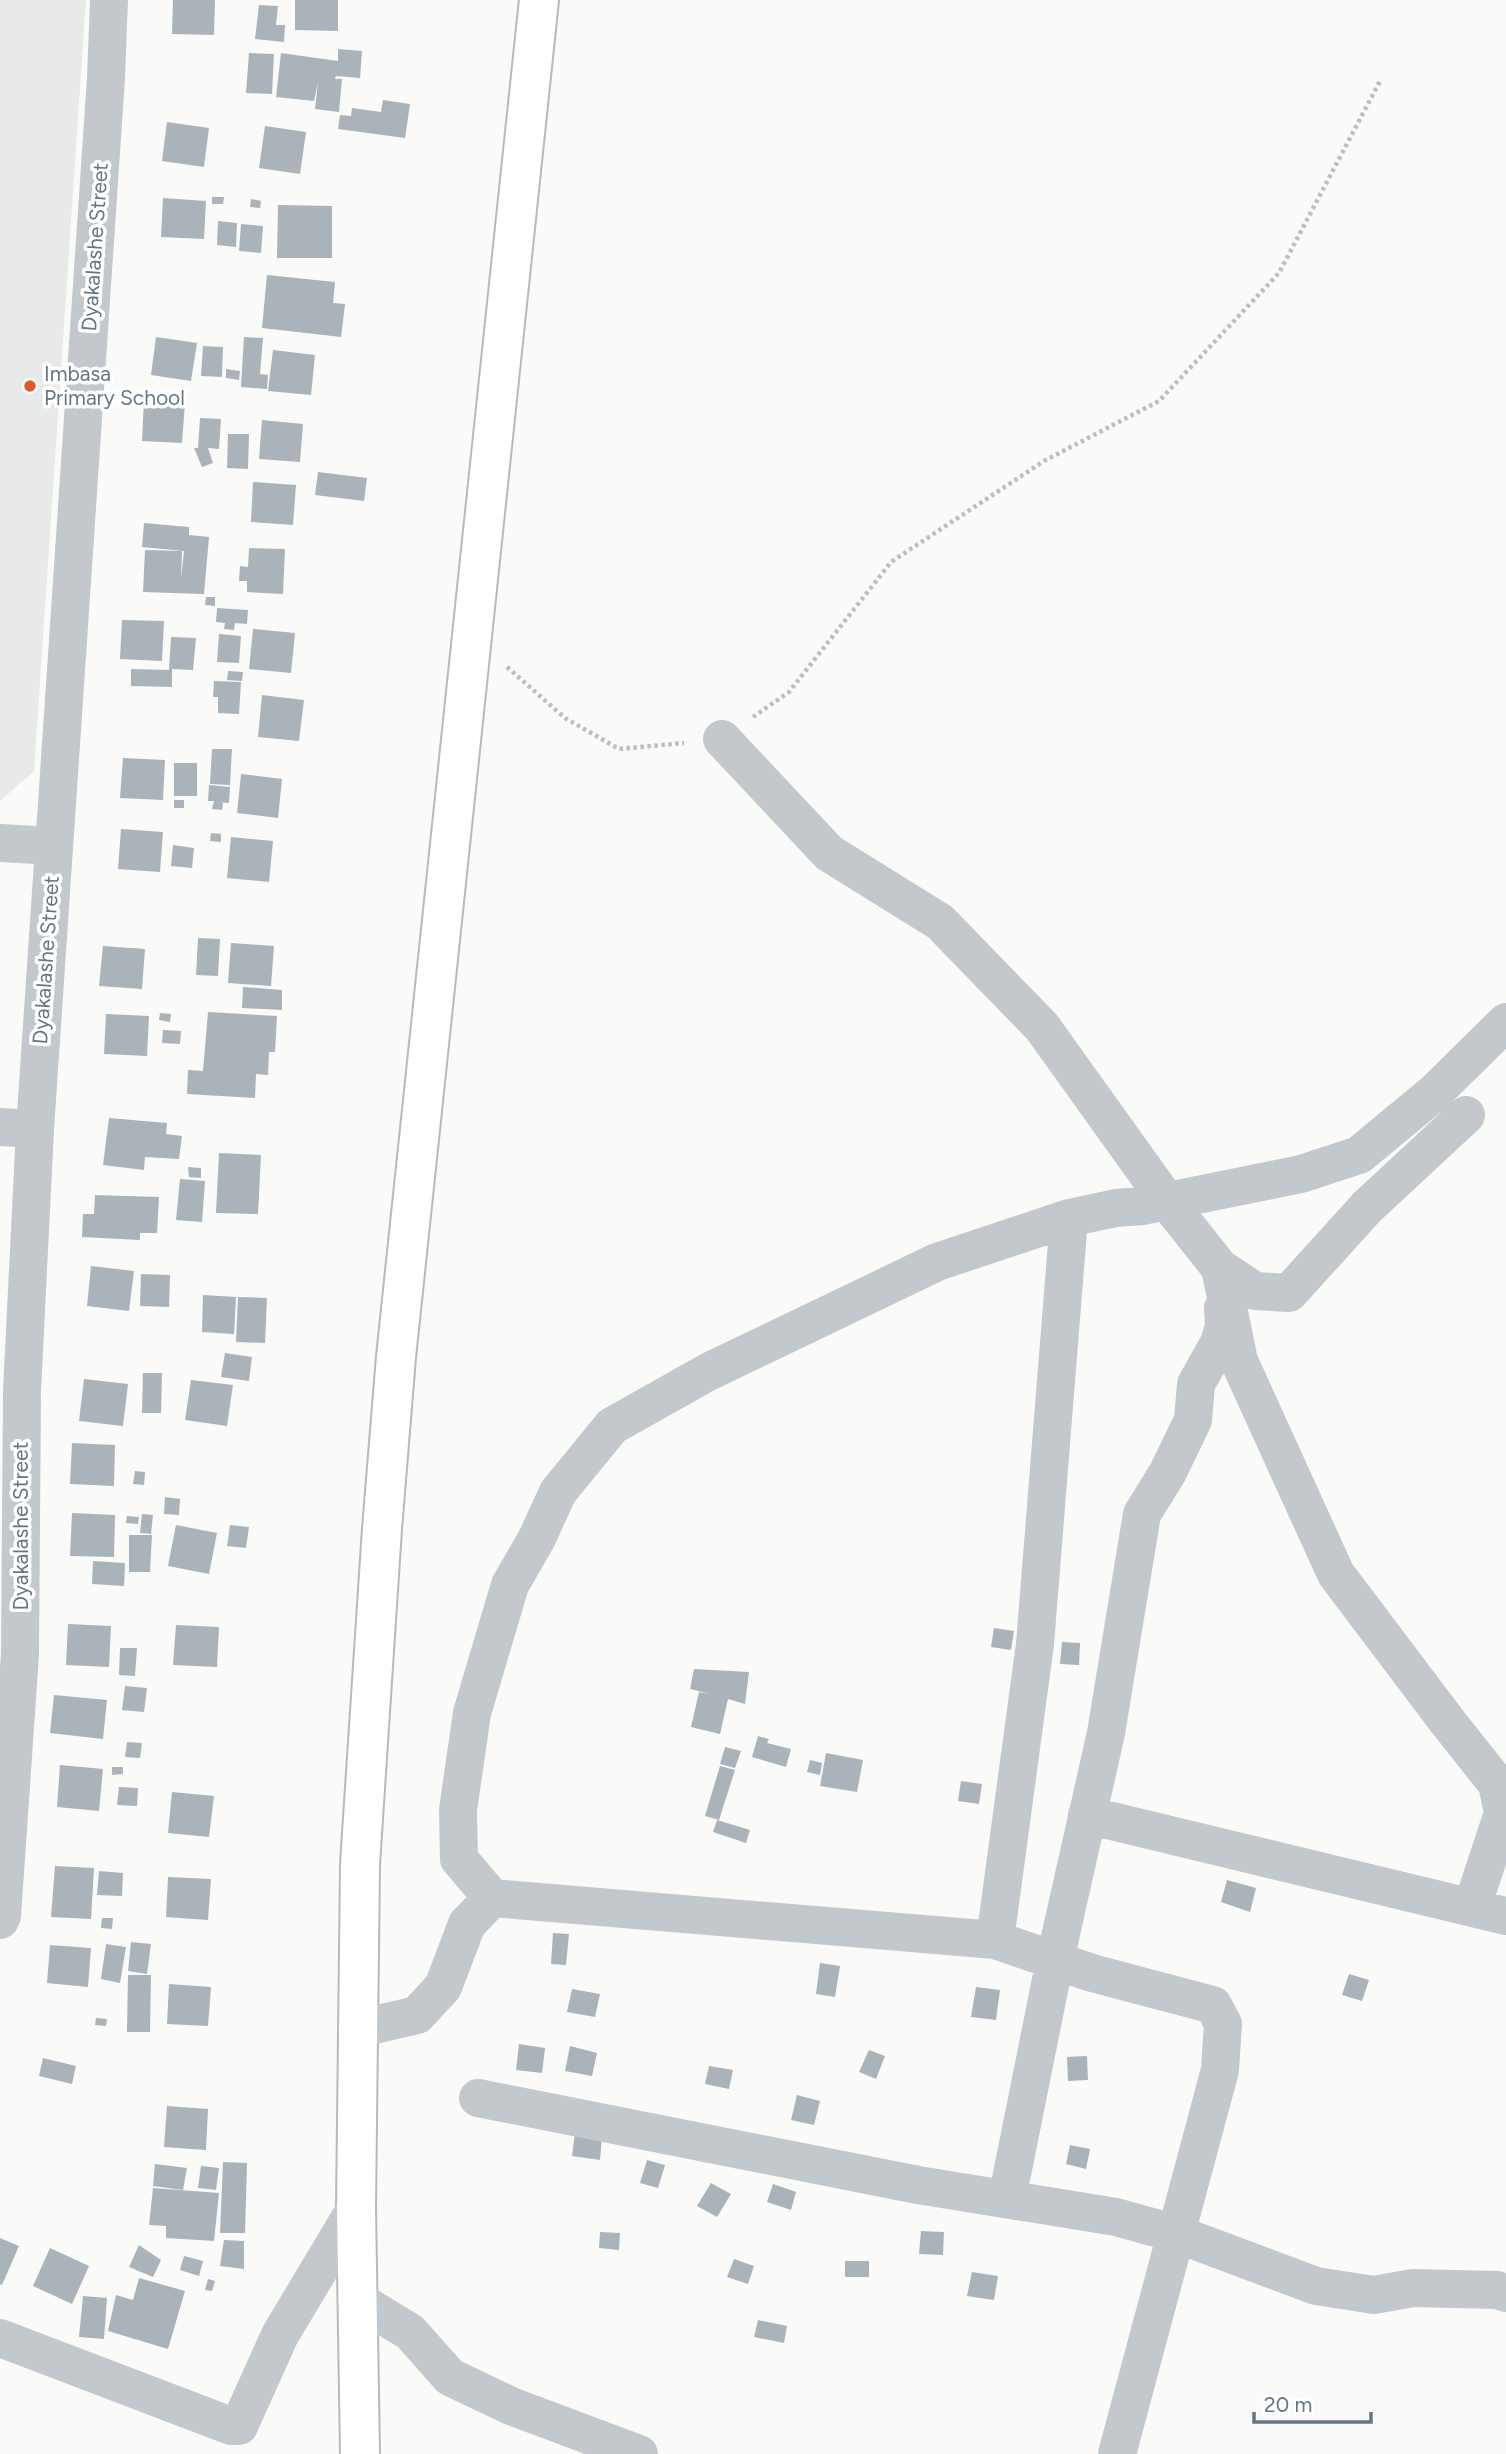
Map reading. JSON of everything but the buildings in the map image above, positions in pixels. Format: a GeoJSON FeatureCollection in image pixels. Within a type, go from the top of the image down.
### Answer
{"type":"FeatureCollection","features":[{"type":"Feature","properties":{"kind":"main road"},"geometry":{"type":"LineString","coordinates":[[360,2454],[356,2208],[360,1864],[382,1529],[395,1370],[539,0]]}},
{"type":"Feature","properties":{"kind":"street","name":"Dyakalashe Street"},"geometry":{"type":"LineString","coordinates":[[0,1920],[10,1653],[11,1390],[17,1128],[54,846],[110,0]]}},
{"type":"Feature","properties":{"kind":"street"},"geometry":{"type":"LineString","coordinates":[[722,739],[829,853],[940,922],[1042,1027],[1166,1200],[1220,1268],[1255,1291],[1289,1293],[1367,1207],[1466,1115]]}},
{"type":"Feature","properties":{"kind":"street"},"geometry":{"type":"LineString","coordinates":[[0,844],[54,846]]}},
{"type":"Feature","properties":{"kind":"street"},"geometry":{"type":"LineString","coordinates":[[1117,2454],[1220,2070],[1223,2024],[1213,2005],[1092,1973],[995,1940],[492,1898],[459,1860],[458,1810],[472,1713],[510,1586],[537,1538],[558,1492],[612,1426],[708,1372],[937,1262],[1069,1218],[1301,1174],[1359,1155],[1434,1093],[1506,1022]]}},
{"type":"Feature","properties":{"kind":"street"},"geometry":{"type":"LineString","coordinates":[[995,1940],[1035,1644],[1069,1218]]}},
{"type":"Feature","properties":{"kind":"street"},"geometry":{"type":"LineString","coordinates":[[1007,2199],[1055,1960],[1106,1733],[1142,1514],[1168,1472],[1194,1420],[1196,1384],[1219,1343],[1224,1326],[1220,1268]]}},
{"type":"Feature","properties":{"kind":"street"},"geometry":{"type":"LineString","coordinates":[[1087,1815],[1489,1911],[1503,1813],[1497,1784],[1336,1574],[1239,1362],[1220,1268]]}},
{"type":"Feature","properties":{"kind":"street"},"geometry":{"type":"LineString","coordinates":[[357,2029],[417,2015],[443,1987],[467,1924],[492,1898]]}},
{"type":"Feature","properties":{"kind":"street"},"geometry":{"type":"LineString","coordinates":[[478,2098],[918,2185],[1116,2217],[1177,2234],[1316,2286],[1374,2295],[1413,2288],[1497,2290],[1506,2293]]}},
{"type":"Feature","properties":{"kind":"street"},"geometry":{"type":"LineString","coordinates":[[0,2338],[230,2426],[239,2426],[279,2335],[356,2208]]}},
{"type":"Feature","properties":{"kind":"street"},"geometry":{"type":"LineString","coordinates":[[356,2300],[410,2332],[450,2377],[511,2406],[639,2454]]}},
{"type":"Feature","properties":{"kind":"path"},"geometry":{"type":"LineString","coordinates":[[502,662],[565,718],[620,749],[722,739],[789,692],[891,562],[1044,461],[1159,401],[1279,272],[1380,81]]}},
{"type":"Feature","properties":{"kind":"shaded area","name":"Imbasa Primary School"},"geometry":{"type":"Polygon","coordinates":[[[0,0],[86,0],[34,771],[0,801],[0,0]]]}},
{"type":"Feature","properties":{"kind":"place","name":"Imbasa Primary School"},"geometry":{"type":"Point","coordinates":[30,386]}}]}
